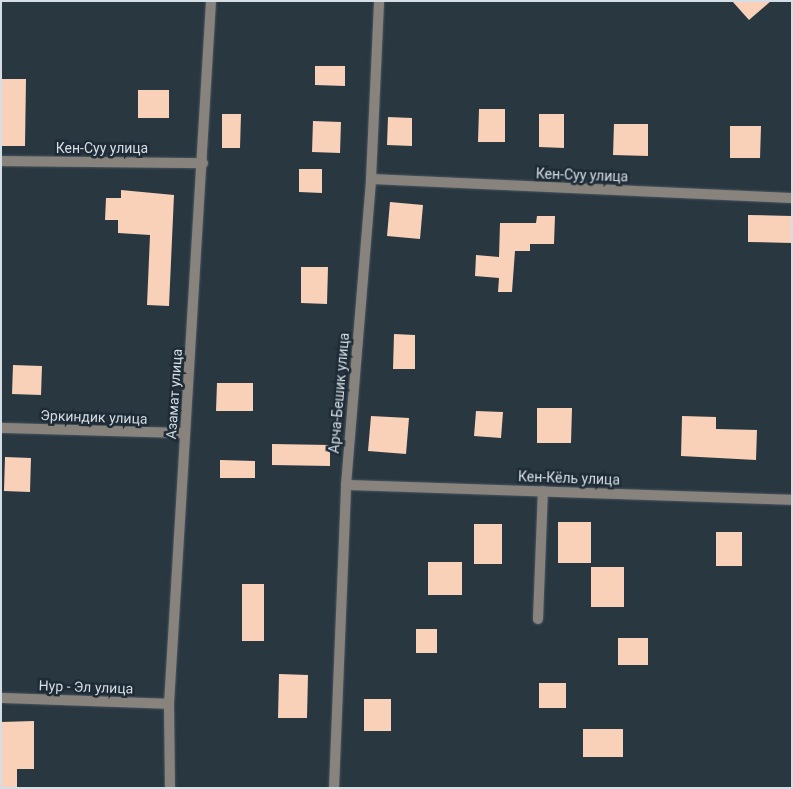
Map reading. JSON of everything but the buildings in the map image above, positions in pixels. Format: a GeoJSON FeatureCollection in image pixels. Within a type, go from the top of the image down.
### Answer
{"type":"FeatureCollection","features":[{"type":"Feature","properties":{"kind":"street","name":"Азамат улица"},"geometry":{"type":"LineString","coordinates":[[170,788],[169,704],[203,163],[211,1]]}},
{"type":"Feature","properties":{"kind":"street","name":"Арча-Бешик улица"},"geometry":{"type":"LineString","coordinates":[[334,788],[346,484],[371,180],[379,1]]}},
{"type":"Feature","properties":{"kind":"street","name":"Кен-Суу улица"},"geometry":{"type":"LineString","coordinates":[[1,161],[203,163]]}},
{"type":"Feature","properties":{"kind":"street","name":"Кен-Суу улица"},"geometry":{"type":"LineString","coordinates":[[371,180],[792,198]]}},
{"type":"Feature","properties":{"kind":"street","name":"Эркиндик улица"},"geometry":{"type":"LineString","coordinates":[[1,428],[185,433]]}},
{"type":"Feature","properties":{"kind":"street","name":"Кен-Кёль улица"},"geometry":{"type":"LineString","coordinates":[[346,484],[792,500]]}},
{"type":"Feature","properties":{"kind":"street"},"geometry":{"type":"LineString","coordinates":[[538,619],[543,491]]}},
{"type":"Feature","properties":{"kind":"street","name":"Нур - Эл улица"},"geometry":{"type":"LineString","coordinates":[[1,698],[169,704]]}}]}
